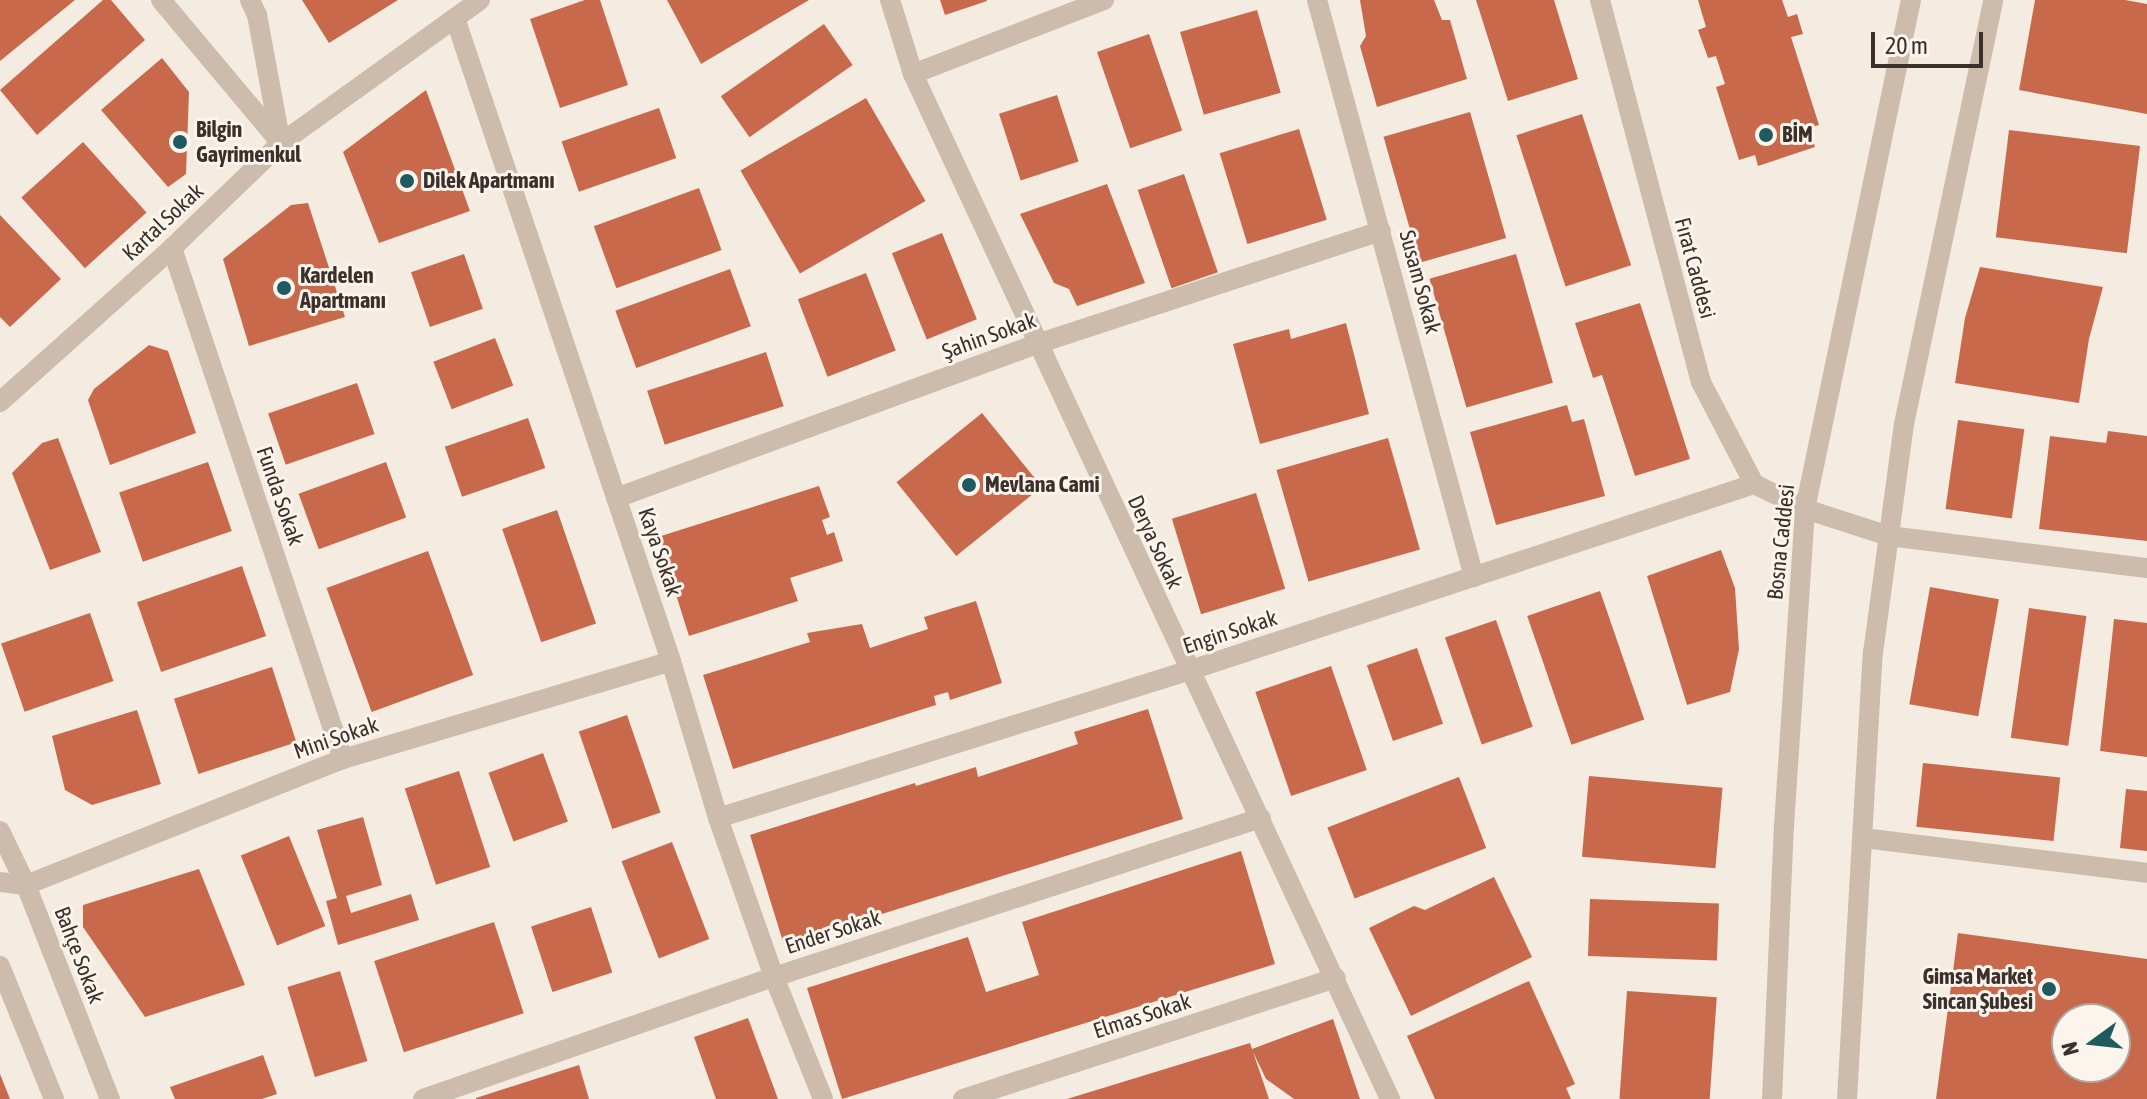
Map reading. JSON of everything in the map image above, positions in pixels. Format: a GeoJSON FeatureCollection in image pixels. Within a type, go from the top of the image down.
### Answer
{"type":"FeatureCollection","features":[{"type":"Feature","properties":{"kind":"street"},"geometry":{"type":"LineString","coordinates":[[161,0],[281,143]]}},
{"type":"Feature","properties":{"kind":"street"},"geometry":{"type":"LineString","coordinates":[[250,0],[257,15],[281,143]]}},
{"type":"Feature","properties":{"kind":"street","name":"Kartal Sokak"},"geometry":{"type":"LineString","coordinates":[[0,402],[172,248],[281,143],[480,0]]}},
{"type":"Feature","properties":{"kind":"street","name":"Derya Sokak"},"geometry":{"type":"LineString","coordinates":[[890,0],[913,74],[1188,671],[1261,818],[1390,1099]]}},
{"type":"Feature","properties":{"kind":"street"},"geometry":{"type":"LineString","coordinates":[[913,74],[1104,0]]}},
{"type":"Feature","properties":{"kind":"street","name":"Susam Sokak"},"geometry":{"type":"LineString","coordinates":[[1317,0],[1474,577]]}},
{"type":"Feature","properties":{"kind":"street","name":"Fırat Caddesi"},"geometry":{"type":"LineString","coordinates":[[1600,0],[1701,382],[1754,484]]}},
{"type":"Feature","properties":{"kind":"street","name":"Bosna Caddesi"},"geometry":{"type":"LineString","coordinates":[[1772,1099],[1784,826],[1805,509],[1911,0]]}},
{"type":"Feature","properties":{"kind":"street"},"geometry":{"type":"LineString","coordinates":[[1847,1099],[1873,653],[1904,424],[1993,0]]}},
{"type":"Feature","properties":{"kind":"street","name":"Kaya Sokak"},"geometry":{"type":"LineString","coordinates":[[455,18],[671,661],[718,818],[774,977],[823,1099]]}},
{"type":"Feature","properties":{"kind":"street","name":"Şahin Sokak"},"geometry":{"type":"LineString","coordinates":[[616,498],[1037,344],[1381,231]]}},
{"type":"Feature","properties":{"kind":"street","name":"Funda Sokak"},"geometry":{"type":"LineString","coordinates":[[172,248],[343,759]]}},
{"type":"Feature","properties":{"kind":"street"},"geometry":{"type":"LineString","coordinates":[[1754,484],[1805,509],[1889,536],[2147,568]]}},
{"type":"Feature","properties":{"kind":"street","name":"Engin Sokak"},"geometry":{"type":"LineString","coordinates":[[718,818],[1188,671],[1754,484]]}},
{"type":"Feature","properties":{"kind":"street","name":"Mini Sokak"},"geometry":{"type":"LineString","coordinates":[[26,885],[343,759],[671,661]]}},
{"type":"Feature","properties":{"kind":"street","name":"Ender Sokak"},"geometry":{"type":"LineString","coordinates":[[423,1099],[774,977],[1261,818]]}},
{"type":"Feature","properties":{"kind":"street","name":"Bahçe Sokak"},"geometry":{"type":"LineString","coordinates":[[0,831],[26,885],[110,1099]]}},
{"type":"Feature","properties":{"kind":"street"},"geometry":{"type":"LineString","coordinates":[[1863,838],[2147,873]]}},
{"type":"Feature","properties":{"kind":"street"},"geometry":{"type":"LineString","coordinates":[[0,882],[26,885]]}},
{"type":"Feature","properties":{"kind":"street"},"geometry":{"type":"LineString","coordinates":[[0,966],[54,1099]]}},
{"type":"Feature","properties":{"kind":"street","name":"Elmas Sokak"},"geometry":{"type":"LineString","coordinates":[[963,1099],[1336,978]]}},
{"type":"Feature","properties":{"kind":"building"},"geometry":{"type":"Polygon","coordinates":[[[0,0],[75,0],[0,61],[0,0]]]}},
{"type":"Feature","properties":{"kind":"building"},"geometry":{"type":"Polygon","coordinates":[[[103,0],[111,0],[145,40],[37,135],[0,90],[103,0]]]}},
{"type":"Feature","properties":{"kind":"building"},"geometry":{"type":"Polygon","coordinates":[[[302,0],[398,0],[329,43],[302,0]]]}},
{"type":"Feature","properties":{"kind":"building"},"geometry":{"type":"Polygon","coordinates":[[[585,0],[600,0],[628,85],[560,108],[530,19],[585,0]]]}},
{"type":"Feature","properties":{"kind":"building"},"geometry":{"type":"Polygon","coordinates":[[[667,0],[809,0],[701,64],[667,0]]]}},
{"type":"Feature","properties":{"kind":"building"},"geometry":{"type":"Polygon","coordinates":[[[940,0],[987,0],[987,1],[945,15],[940,0]]]}},
{"type":"Feature","properties":{"kind":"building"},"geometry":{"type":"Polygon","coordinates":[[[1360,0],[1434,0],[1442,20],[1450,20],[1467,79],[1377,107],[1360,46],[1366,36],[1360,0]]]}},
{"type":"Feature","properties":{"kind":"building"},"geometry":{"type":"Polygon","coordinates":[[[1476,0],[1554,0],[1578,79],[1508,101],[1476,0]]]}},
{"type":"Feature","properties":{"kind":"building"},"geometry":{"type":"Polygon","coordinates":[[[1698,0],[1782,0],[1788,17],[1797,14],[1803,34],[1791,37],[1819,125],[1809,128],[1815,147],[1758,166],[1755,155],[1739,160],[1716,87],[1725,84],[1716,56],[1708,58],[1698,30],[1706,27],[1698,0]]]}},
{"type":"Feature","properties":{"kind":"building"},"geometry":{"type":"Polygon","coordinates":[[[2035,0],[2125,0],[2147,4],[2147,114],[2019,90],[2035,0]]]}},
{"type":"Feature","properties":{"kind":"building"},"geometry":{"type":"Polygon","coordinates":[[[1257,10],[1281,93],[1204,115],[1180,32],[1257,10]]]}},
{"type":"Feature","properties":{"kind":"building"},"geometry":{"type":"Polygon","coordinates":[[[824,24],[853,65],[749,137],[721,96],[824,24]]]}},
{"type":"Feature","properties":{"kind":"building"},"geometry":{"type":"Polygon","coordinates":[[[1149,34],[1182,130],[1130,148],[1097,52],[1149,34]]]}},
{"type":"Feature","properties":{"kind":"building"},"geometry":{"type":"Polygon","coordinates":[[[162,58],[189,92],[186,174],[168,187],[101,110],[162,58]]]}},
{"type":"Feature","properties":{"kind":"building","name":"Dilek Apartmanı"},"geometry":{"type":"Polygon","coordinates":[[[426,90],[470,211],[379,243],[343,152],[426,90]]]}},
{"type":"Feature","properties":{"kind":"building"},"geometry":{"type":"Polygon","coordinates":[[[1057,95],[1079,162],[1021,180],[999,114],[1057,95]]]}},
{"type":"Feature","properties":{"kind":"building"},"geometry":{"type":"Polygon","coordinates":[[[866,98],[926,201],[800,274],[740,170],[866,98]]]}},
{"type":"Feature","properties":{"kind":"building"},"geometry":{"type":"Polygon","coordinates":[[[659,108],[676,158],[579,192],[562,142],[659,108]]]}},
{"type":"Feature","properties":{"kind":"building"},"geometry":{"type":"Polygon","coordinates":[[[1470,112],[1506,238],[1420,263],[1383,137],[1470,112]]]}},
{"type":"Feature","properties":{"kind":"building"},"geometry":{"type":"Polygon","coordinates":[[[1582,114],[1631,265],[1566,287],[1516,135],[1582,114]]]}},
{"type":"Feature","properties":{"kind":"building"},"geometry":{"type":"Polygon","coordinates":[[[1299,129],[1327,220],[1247,244],[1220,153],[1299,129]]]}},
{"type":"Feature","properties":{"kind":"building"},"geometry":{"type":"Polygon","coordinates":[[[2009,130],[2140,146],[2127,253],[1996,237],[2009,130]]]}},
{"type":"Feature","properties":{"kind":"building"},"geometry":{"type":"Polygon","coordinates":[[[83,142],[147,213],[85,268],[21,198],[83,142]]]}},
{"type":"Feature","properties":{"kind":"building"},"geometry":{"type":"Polygon","coordinates":[[[1184,174],[1218,272],[1172,288],[1138,190],[1184,174]]]}},
{"type":"Feature","properties":{"kind":"building"},"geometry":{"type":"Polygon","coordinates":[[[1107,184],[1145,283],[1077,306],[1069,289],[1054,283],[1020,214],[1107,184]]]}},
{"type":"Feature","properties":{"kind":"building"},"geometry":{"type":"Polygon","coordinates":[[[699,188],[722,250],[616,288],[594,226],[699,188]]]}},
{"type":"Feature","properties":{"kind":"building","name":"Kardelen Apartmanı"},"geometry":{"type":"Polygon","coordinates":[[[308,203],[345,317],[249,346],[223,259],[291,205],[308,203]]]}},
{"type":"Feature","properties":{"kind":"building"},"geometry":{"type":"Polygon","coordinates":[[[0,215],[61,279],[10,327],[0,317],[0,215]]]}},
{"type":"Feature","properties":{"kind":"building"},"geometry":{"type":"Polygon","coordinates":[[[942,233],[977,319],[927,339],[892,253],[942,233]]]}},
{"type":"Feature","properties":{"kind":"building"},"geometry":{"type":"Polygon","coordinates":[[[464,254],[483,309],[430,327],[411,272],[464,254]]]}},
{"type":"Feature","properties":{"kind":"building"},"geometry":{"type":"Polygon","coordinates":[[[1516,254],[1553,383],[1466,408],[1429,279],[1516,254]]]}},
{"type":"Feature","properties":{"kind":"building"},"geometry":{"type":"Polygon","coordinates":[[[1980,267],[2103,287],[2089,339],[2079,403],[1955,383],[1965,318],[1980,267]]]}},
{"type":"Feature","properties":{"kind":"building"},"geometry":{"type":"Polygon","coordinates":[[[730,269],[751,326],[636,368],[615,311],[730,269]]]}},
{"type":"Feature","properties":{"kind":"building"},"geometry":{"type":"Polygon","coordinates":[[[866,273],[896,350],[828,377],[798,299],[866,273]]]}},
{"type":"Feature","properties":{"kind":"building"},"geometry":{"type":"Polygon","coordinates":[[[1640,303],[1690,459],[1635,476],[1602,375],[1593,378],[1575,323],[1640,303]]]}},
{"type":"Feature","properties":{"kind":"building"},"geometry":{"type":"Polygon","coordinates":[[[1346,323],[1369,414],[1260,444],[1233,344],[1289,329],[1291,339],[1346,323]]]}},
{"type":"Feature","properties":{"kind":"building"},"geometry":{"type":"Polygon","coordinates":[[[495,338],[513,386],[452,409],[433,362],[495,338]]]}},
{"type":"Feature","properties":{"kind":"building"},"geometry":{"type":"Polygon","coordinates":[[[149,345],[168,351],[196,433],[110,465],[88,400],[94,389],[149,345]]]}},
{"type":"Feature","properties":{"kind":"building"},"geometry":{"type":"Polygon","coordinates":[[[766,352],[784,406],[665,445],[647,391],[766,352]]]}},
{"type":"Feature","properties":{"kind":"building"},"geometry":{"type":"Polygon","coordinates":[[[357,383],[375,434],[286,465],[268,414],[357,383]]]}},
{"type":"Feature","properties":{"kind":"building"},"geometry":{"type":"Polygon","coordinates":[[[1567,405],[1572,422],[1584,419],[1605,496],[1496,525],[1470,432],[1567,405]]]}},
{"type":"Feature","properties":{"kind":"building","name":"Mevlana Cami"},"geometry":{"type":"Polygon","coordinates":[[[982,413],[1042,487],[956,556],[897,482],[982,413]]]}},
{"type":"Feature","properties":{"kind":"building"},"geometry":{"type":"Polygon","coordinates":[[[528,418],[545,468],[462,497],[445,447],[528,418]]]}},
{"type":"Feature","properties":{"kind":"building"},"geometry":{"type":"Polygon","coordinates":[[[1958,420],[2024,429],[2012,518],[1945,509],[1958,420]]]}},
{"type":"Feature","properties":{"kind":"building"},"geometry":{"type":"Polygon","coordinates":[[[2108,431],[2147,436],[2147,541],[2039,529],[2050,436],[2106,443],[2108,431]]]}},
{"type":"Feature","properties":{"kind":"building"},"geometry":{"type":"Polygon","coordinates":[[[58,438],[101,552],[50,570],[12,473],[42,443],[58,438]]]}},
{"type":"Feature","properties":{"kind":"building"},"geometry":{"type":"Polygon","coordinates":[[[1388,438],[1420,550],[1308,581],[1276,470],[1388,438]]]}},
{"type":"Feature","properties":{"kind":"building"},"geometry":{"type":"Polygon","coordinates":[[[208,462],[232,531],[143,562],[119,493],[208,462]]]}},
{"type":"Feature","properties":{"kind":"building"},"geometry":{"type":"Polygon","coordinates":[[[386,462],[406,517],[319,549],[299,494],[386,462]]]}},
{"type":"Feature","properties":{"kind":"building"},"geometry":{"type":"Polygon","coordinates":[[[819,486],[830,517],[822,520],[827,535],[834,532],[843,561],[790,578],[798,601],[689,636],[658,537],[819,486]]]}},
{"type":"Feature","properties":{"kind":"building"},"geometry":{"type":"Polygon","coordinates":[[[1256,493],[1285,589],[1201,614],[1172,519],[1256,493]]]}},
{"type":"Feature","properties":{"kind":"building"},"geometry":{"type":"Polygon","coordinates":[[[557,510],[596,623],[541,642],[502,529],[557,510]]]}},
{"type":"Feature","properties":{"kind":"building"},"geometry":{"type":"Polygon","coordinates":[[[1721,550],[1735,588],[1739,649],[1730,692],[1687,705],[1647,576],[1721,550]]]}},
{"type":"Feature","properties":{"kind":"building"},"geometry":{"type":"Polygon","coordinates":[[[428,551],[473,675],[372,712],[327,588],[428,551]]]}},
{"type":"Feature","properties":{"kind":"building"},"geometry":{"type":"Polygon","coordinates":[[[242,566],[266,636],[161,672],[137,602],[242,566]]]}},
{"type":"Feature","properties":{"kind":"building"},"geometry":{"type":"Polygon","coordinates":[[[1930,587],[1999,599],[1978,716],[1909,704],[1930,587]]]}},
{"type":"Feature","properties":{"kind":"building"},"geometry":{"type":"Polygon","coordinates":[[[1600,591],[1644,720],[1571,745],[1527,616],[1600,591]]]}},
{"type":"Feature","properties":{"kind":"building"},"geometry":{"type":"Polygon","coordinates":[[[976,601],[1002,683],[950,700],[948,692],[934,696],[936,705],[733,769],[703,675],[810,642],[807,633],[862,624],[870,648],[928,629],[924,617],[976,601]]]}},
{"type":"Feature","properties":{"kind":"building"},"geometry":{"type":"Polygon","coordinates":[[[2029,608],[2086,616],[2068,746],[2011,738],[2029,608]]]}},
{"type":"Feature","properties":{"kind":"building"},"geometry":{"type":"Polygon","coordinates":[[[90,613],[113,681],[25,712],[1,644],[90,613]]]}},
{"type":"Feature","properties":{"kind":"building"},"geometry":{"type":"Polygon","coordinates":[[[2114,619],[2147,623],[2147,757],[2100,751],[2114,619]]]}},
{"type":"Feature","properties":{"kind":"building"},"geometry":{"type":"Polygon","coordinates":[[[1496,620],[1533,727],[1482,744],[1445,638],[1496,620]]]}},
{"type":"Feature","properties":{"kind":"building"},"geometry":{"type":"Polygon","coordinates":[[[1417,648],[1443,724],[1393,741],[1367,665],[1417,648]]]}},
{"type":"Feature","properties":{"kind":"building"},"geometry":{"type":"Polygon","coordinates":[[[1331,666],[1367,770],[1291,796],[1255,692],[1331,666]]]}},
{"type":"Feature","properties":{"kind":"building"},"geometry":{"type":"Polygon","coordinates":[[[272,667],[296,742],[198,774],[174,699],[272,667]]]}},
{"type":"Feature","properties":{"kind":"building"},"geometry":{"type":"Polygon","coordinates":[[[1148,709],[1183,819],[784,945],[750,835],[976,767],[978,777],[1078,744],[1074,732],[1148,709]]]}},
{"type":"Feature","properties":{"kind":"building"},"geometry":{"type":"Polygon","coordinates":[[[137,710],[161,784],[92,805],[65,790],[52,736],[137,710]]]}},
{"type":"Feature","properties":{"kind":"building"},"geometry":{"type":"Polygon","coordinates":[[[627,715],[661,812],[612,829],[579,732],[627,715]]]}},
{"type":"Feature","properties":{"kind":"building"},"geometry":{"type":"Polygon","coordinates":[[[543,753],[568,822],[513,841],[488,773],[543,753]]]}},
{"type":"Feature","properties":{"kind":"building"},"geometry":{"type":"Polygon","coordinates":[[[1923,763],[2060,777],[2054,841],[1916,827],[1923,763]]]}},
{"type":"Feature","properties":{"kind":"building"},"geometry":{"type":"Polygon","coordinates":[[[459,771],[490,867],[436,885],[405,789],[459,771]]]}},
{"type":"Feature","properties":{"kind":"building"},"geometry":{"type":"Polygon","coordinates":[[[1589,776],[1722,788],[1715,868],[1582,857],[1589,776]]]}},
{"type":"Feature","properties":{"kind":"building"},"geometry":{"type":"Polygon","coordinates":[[[1459,777],[1486,848],[1355,898],[1327,828],[1459,777]]]}},
{"type":"Feature","properties":{"kind":"building"},"geometry":{"type":"Polygon","coordinates":[[[2126,789],[2147,791],[2147,851],[2120,848],[2126,789]]]}},
{"type":"Feature","properties":{"kind":"building"},"geometry":{"type":"Polygon","coordinates":[[[363,817],[382,885],[346,896],[351,913],[411,894],[419,920],[338,945],[326,901],[337,898],[317,830],[363,817]]]}},
{"type":"Feature","properties":{"kind":"building"},"geometry":{"type":"Polygon","coordinates":[[[289,836],[325,926],[277,945],[241,855],[289,836]]]}},
{"type":"Feature","properties":{"kind":"building"},"geometry":{"type":"Polygon","coordinates":[[[672,842],[709,939],[659,958],[622,861],[672,842]]]}},
{"type":"Feature","properties":{"kind":"building"},"geometry":{"type":"Polygon","coordinates":[[[1241,851],[1275,964],[842,1099],[807,988],[968,937],[986,992],[1039,975],[1022,922],[1241,851]]]}},
{"type":"Feature","properties":{"kind":"building"},"geometry":{"type":"Polygon","coordinates":[[[199,869],[245,985],[145,1017],[83,927],[83,905],[199,869]]]}},
{"type":"Feature","properties":{"kind":"building"},"geometry":{"type":"Polygon","coordinates":[[[1494,877],[1532,957],[1411,1016],[1369,928],[1414,906],[1425,910],[1494,877]]]}},
{"type":"Feature","properties":{"kind":"building"},"geometry":{"type":"Polygon","coordinates":[[[1590,899],[1719,904],[1717,960],[1588,956],[1590,899]]]}},
{"type":"Feature","properties":{"kind":"building"},"geometry":{"type":"Polygon","coordinates":[[[591,907],[612,973],[552,992],[531,926],[591,907]]]}},
{"type":"Feature","properties":{"kind":"building"},"geometry":{"type":"Polygon","coordinates":[[[494,922],[524,1013],[404,1052],[374,961],[494,922]]]}},
{"type":"Feature","properties":{"kind":"building","name":"Gimsa Market Sincan Şubesi"},"geometry":{"type":"Polygon","coordinates":[[[1958,933],[2147,959],[2147,1099],[1936,1099],[1958,933]]]}},
{"type":"Feature","properties":{"kind":"building"},"geometry":{"type":"Polygon","coordinates":[[[340,971],[367,1061],[315,1077],[287,987],[340,971]]]}},
{"type":"Feature","properties":{"kind":"building"},"geometry":{"type":"Polygon","coordinates":[[[1529,981],[1575,1084],[1566,1088],[1571,1099],[1435,1099],[1407,1036],[1529,981]]]}},
{"type":"Feature","properties":{"kind":"building"},"geometry":{"type":"Polygon","coordinates":[[[1627,991],[1717,997],[1710,1099],[1619,1099],[1627,991]]]}},
{"type":"Feature","properties":{"kind":"building"},"geometry":{"type":"Polygon","coordinates":[[[748,1018],[778,1099],[716,1099],[694,1037],[748,1018]]]}},
{"type":"Feature","properties":{"kind":"building"},"geometry":{"type":"Polygon","coordinates":[[[1333,1019],[1360,1099],[1294,1099],[1266,1079],[1253,1052],[1269,1099],[1067,1099],[1250,1043],[1252,1049],[1333,1019]]]}},
{"type":"Feature","properties":{"kind":"building"},"geometry":{"type":"Polygon","coordinates":[[[263,1055],[277,1094],[262,1099],[175,1099],[170,1087],[263,1055]]]}},
{"type":"Feature","properties":{"kind":"building"},"geometry":{"type":"Polygon","coordinates":[[[579,1065],[589,1099],[476,1099],[476,1098],[579,1065]]]}},
{"type":"Feature","properties":{"kind":"building"},"geometry":{"type":"Polygon","coordinates":[[[0,1074],[10,1099],[0,1099],[0,1074]]]}},
{"type":"Feature","properties":{"kind":"place","name":"BİM"},"geometry":{"type":"Point","coordinates":[1766,135]}},
{"type":"Feature","properties":{"kind":"place","name":"Bilgin Gayrimenkul"},"geometry":{"type":"Point","coordinates":[180,142]}},
{"type":"Feature","properties":{"kind":"place","name":"Dilek Apartmanı"},"geometry":{"type":"Point","coordinates":[407,181]}},
{"type":"Feature","properties":{"kind":"place","name":"Kardelen Apartmanı"},"geometry":{"type":"Point","coordinates":[284,288]}},
{"type":"Feature","properties":{"kind":"place","name":"Mevlana Cami"},"geometry":{"type":"Point","coordinates":[969,485]}},
{"type":"Feature","properties":{"kind":"place","name":"Gimsa Market Sincan Şubesi"},"geometry":{"type":"Point","coordinates":[2049,989]}}]}
